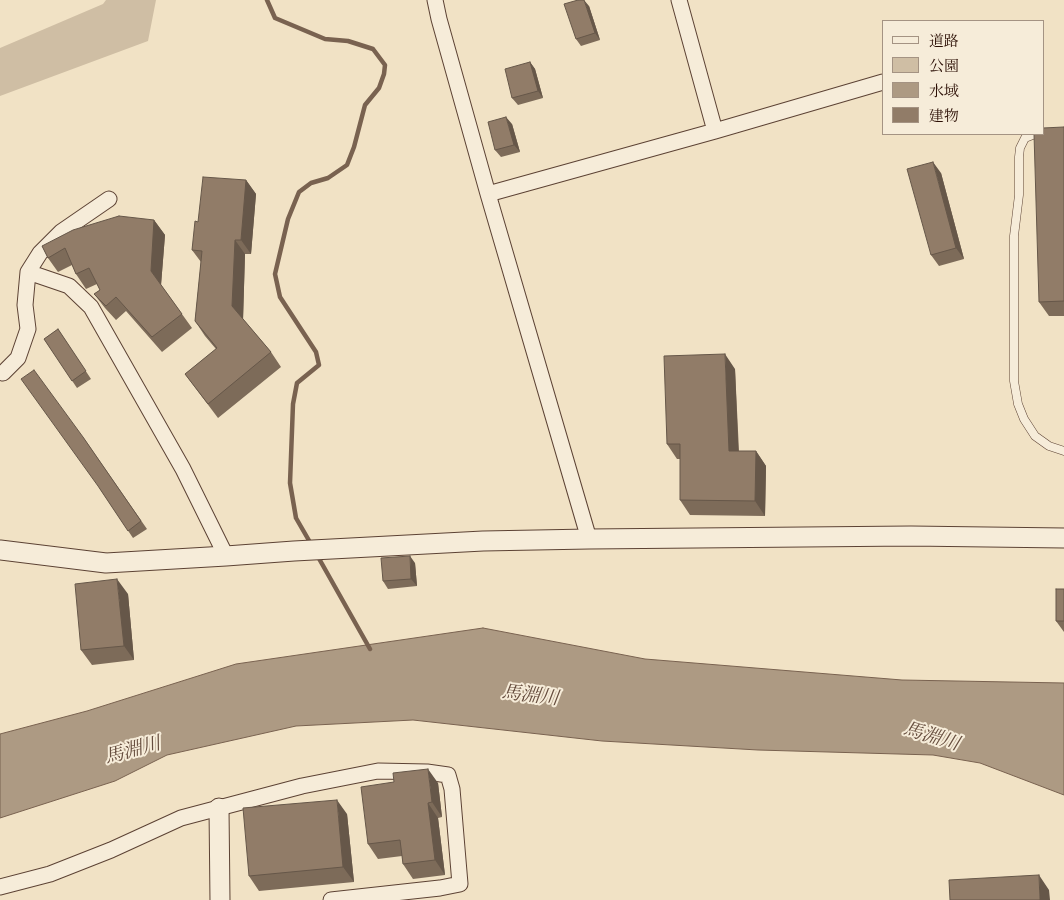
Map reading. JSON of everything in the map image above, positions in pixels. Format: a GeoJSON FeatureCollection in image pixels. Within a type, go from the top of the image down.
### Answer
{"type":"FeatureCollection","features":[{"type":"Feature","properties":{"kind":"street"},"geometry":{"type":"LineString","coordinates":[[435,0],[488,194],[589,539]]}},
{"type":"Feature","properties":{"kind":"street"},"geometry":{"type":"LineString","coordinates":[[679,0],[715,130]]}},
{"type":"Feature","properties":{"kind":"street"},"geometry":{"type":"LineString","coordinates":[[488,194],[882,82]]}},
{"type":"Feature","properties":{"kind":"street"},"geometry":{"type":"LineString","coordinates":[[3,373],[18,358],[28,329],[26,305],[28,272],[40,253],[61,232],[109,199]]}},
{"type":"Feature","properties":{"kind":"street"},"geometry":{"type":"LineString","coordinates":[[28,272],[69,286],[91,307],[183,469],[226,556]]}},
{"type":"Feature","properties":{"kind":"street"},"geometry":{"type":"LineString","coordinates":[[0,550],[106,563],[294,551],[589,539],[912,536],[1064,538]]}},
{"type":"Feature","properties":{"kind":"street"},"geometry":{"type":"LineString","coordinates":[[0,887],[50,874],[111,850],[181,818],[302,786],[378,771],[427,772],[448,775],[452,789],[460,884],[440,888],[331,900]]}},
{"type":"Feature","properties":{"kind":"street"},"geometry":{"type":"LineString","coordinates":[[220,808],[220,900]]}},
{"type":"Feature","properties":{"kind":"lane"},"geometry":{"type":"LineString","coordinates":[[1032,135],[1025,138],[1020,148],[1019,157],[1019,195],[1014,236],[1014,381],[1018,404],[1024,420],[1035,436],[1050,446],[1064,451]]}},
{"type":"Feature","properties":{"kind":"green space"},"geometry":{"type":"Polygon","coordinates":[[[106,0],[156,0],[148,41],[0,96],[0,48],[103,4],[106,0]]]}},
{"type":"Feature","properties":{"kind":"water","name":"馬淵川"},"geometry":{"type":"Polygon","coordinates":[[[483,628],[645,659],[902,680],[1064,683],[1064,795],[980,763],[933,755],[758,750],[602,741],[413,720],[296,726],[167,755],[115,781],[0,818],[0,734],[87,711],[236,664],[483,628]]]}},
{"type":"Feature","properties":{"kind":"building"},"geometry":{"type":"Polygon","coordinates":[[[584,0],[595,33],[576,39],[564,4],[584,0]]]}},
{"type":"Feature","properties":{"kind":"building"},"geometry":{"type":"Polygon","coordinates":[[[530,62],[538,91],[512,98],[505,69],[530,62]]]}},
{"type":"Feature","properties":{"kind":"building"},"geometry":{"type":"Polygon","coordinates":[[[506,117],[514,145],[495,150],[488,122],[506,117]]]}},
{"type":"Feature","properties":{"kind":"building"},"geometry":{"type":"Polygon","coordinates":[[[1064,127],[1064,301],[1039,302],[1034,135],[1044,135],[1044,128],[1064,127]]]}},
{"type":"Feature","properties":{"kind":"building"},"geometry":{"type":"Polygon","coordinates":[[[933,162],[956,248],[931,255],[907,169],[933,162]]]}},
{"type":"Feature","properties":{"kind":"building"},"geometry":{"type":"Polygon","coordinates":[[[203,177],[246,180],[241,240],[235,240],[232,306],[271,352],[208,404],[185,374],[217,348],[195,321],[202,251],[192,250],[195,221],[198,222],[203,177]]]}},
{"type":"Feature","properties":{"kind":"building"},"geometry":{"type":"Polygon","coordinates":[[[119,216],[154,220],[151,271],[182,314],[152,337],[116,297],[106,306],[94,294],[100,290],[89,268],[76,274],[65,248],[48,258],[42,246],[73,230],[119,216]]]}},
{"type":"Feature","properties":{"kind":"building"},"geometry":{"type":"Polygon","coordinates":[[[58,329],[86,371],[72,381],[44,339],[58,329]]]}},
{"type":"Feature","properties":{"kind":"building"},"geometry":{"type":"Polygon","coordinates":[[[725,354],[729,451],[756,451],[755,501],[680,500],[680,444],[667,444],[664,356],[725,354]]]}},
{"type":"Feature","properties":{"kind":"building"},"geometry":{"type":"Polygon","coordinates":[[[34,370],[141,521],[128,531],[21,379],[34,370]]]}},
{"type":"Feature","properties":{"kind":"building"},"geometry":{"type":"Polygon","coordinates":[[[410,556],[411,579],[383,581],[381,558],[410,556]]]}},
{"type":"Feature","properties":{"kind":"building"},"geometry":{"type":"Polygon","coordinates":[[[117,579],[124,646],[81,650],[75,584],[117,579]]]}},
{"type":"Feature","properties":{"kind":"building"},"geometry":{"type":"Polygon","coordinates":[[[1056,589],[1064,589],[1064,621],[1056,621],[1056,589]]]}},
{"type":"Feature","properties":{"kind":"building"},"geometry":{"type":"Polygon","coordinates":[[[428,769],[432,802],[428,803],[435,860],[403,864],[400,840],[368,844],[361,787],[394,782],[393,773],[428,769]]]}},
{"type":"Feature","properties":{"kind":"building"},"geometry":{"type":"Polygon","coordinates":[[[337,800],[343,867],[249,876],[243,808],[337,800]]]}},
{"type":"Feature","properties":{"kind":"building"},"geometry":{"type":"Polygon","coordinates":[[[1039,875],[1040,900],[950,900],[949,880],[1039,875]]]}},
{"type":"Feature","properties":{"kind":"waterway"},"geometry":{"type":"LineString","coordinates":[[267,0],[275,18],[325,39],[348,41],[373,49],[385,65],[379,88],[365,105],[354,147],[347,165],[328,178],[311,183],[299,192],[288,219],[275,274],[280,297],[316,352],[319,365],[297,383],[293,404],[290,483],[296,518],[311,544]]}},
{"type":"Feature","properties":{"kind":"waterway"},"geometry":{"type":"LineString","coordinates":[[317,555],[370,649]]}}]}
